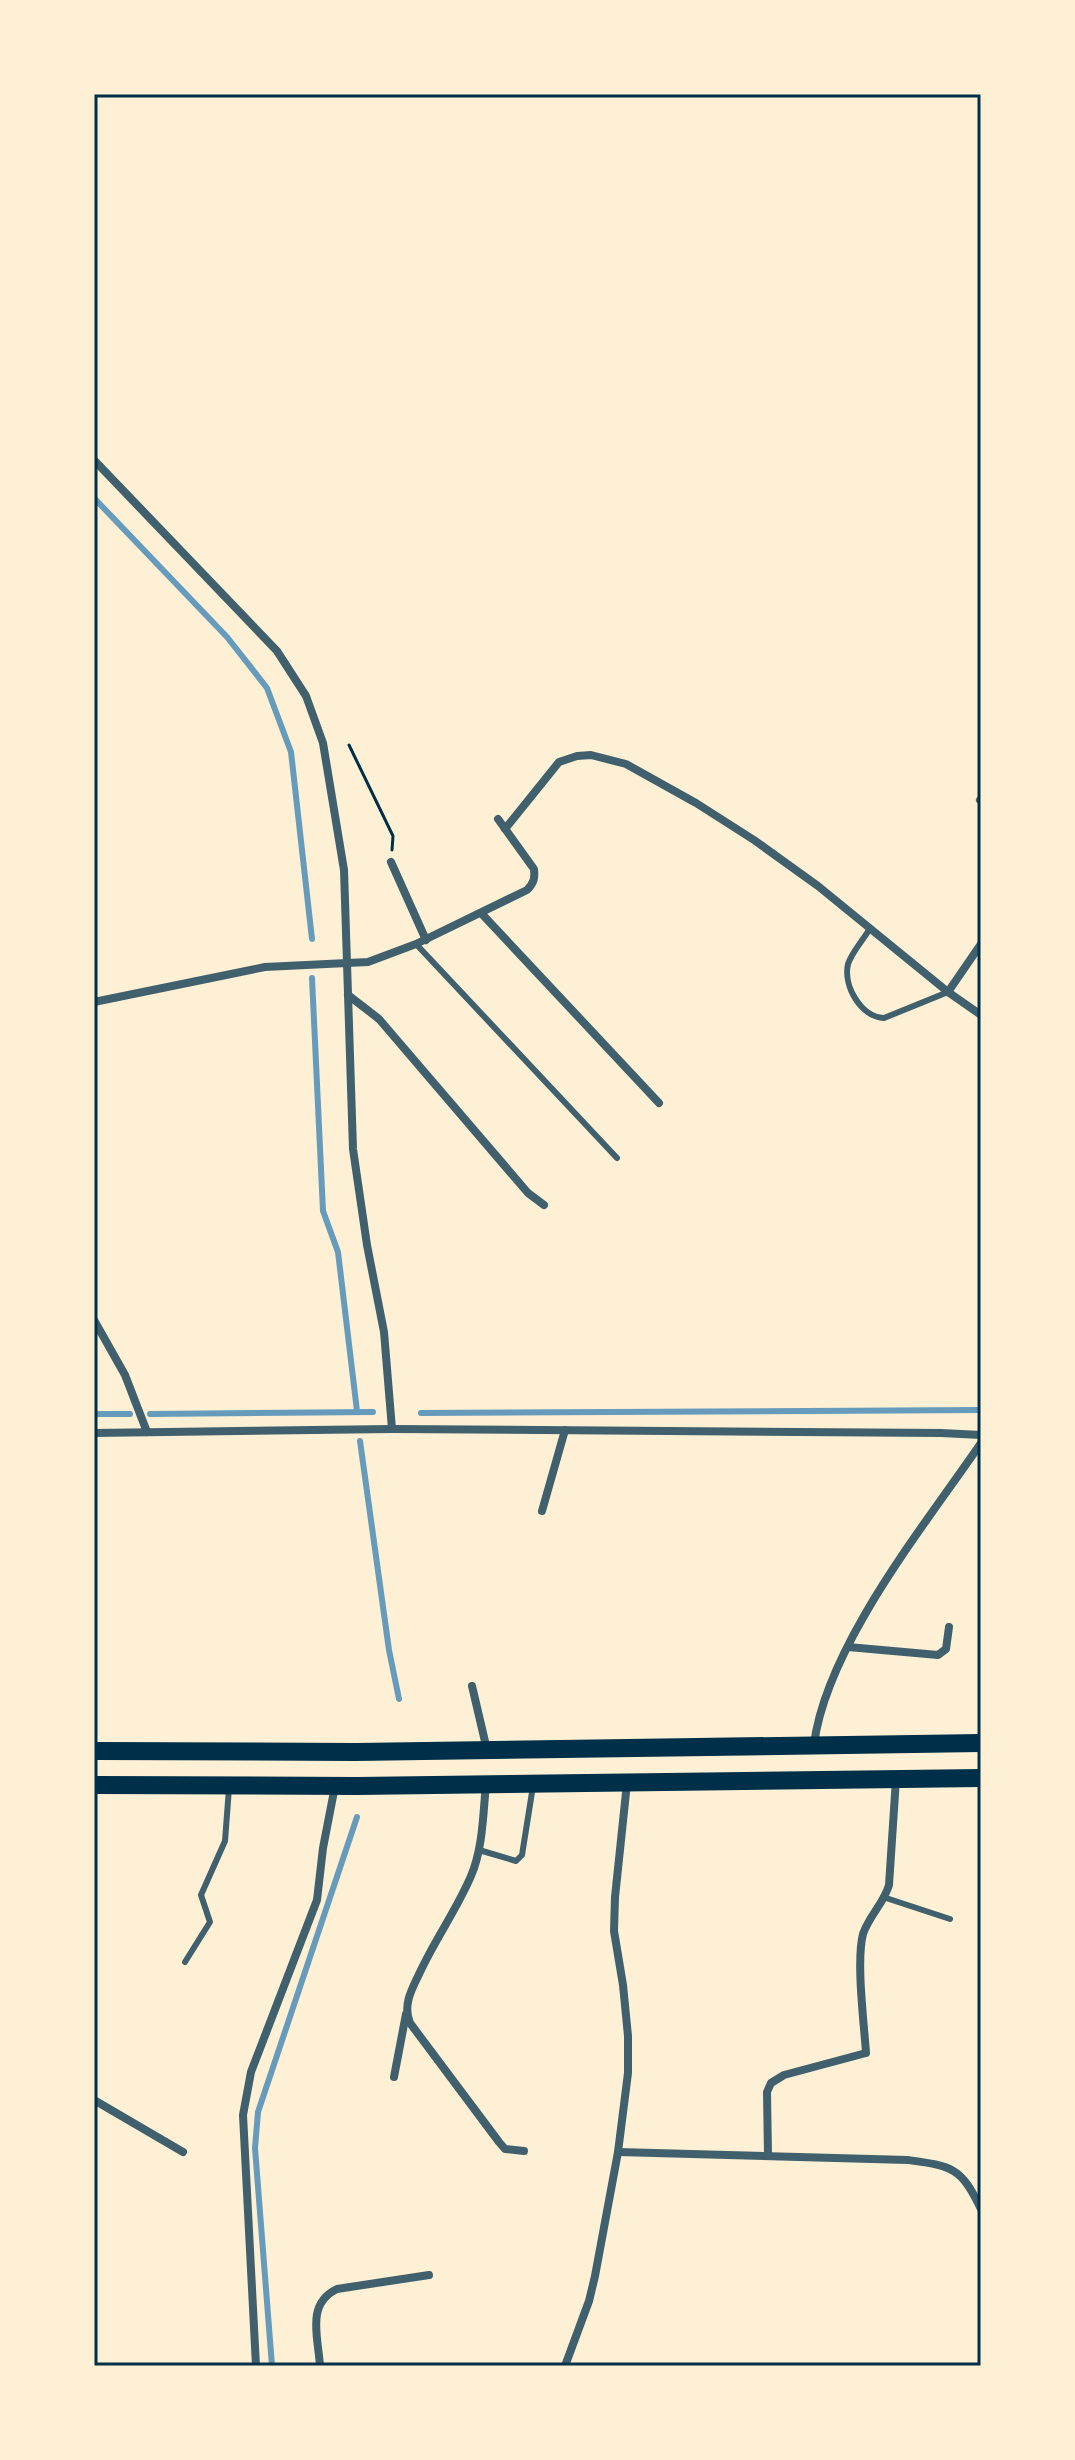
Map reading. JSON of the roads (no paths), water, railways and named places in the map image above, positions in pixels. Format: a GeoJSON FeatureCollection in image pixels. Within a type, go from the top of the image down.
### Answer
{"type":"FeatureCollection","features":[{"type":"Feature","properties":{"kind":"highway"},"geometry":{"type":"LineString","coordinates":[[94,1751],[487,1750],[981,1743]]}},
{"type":"Feature","properties":{"kind":"highway"},"geometry":{"type":"LineString","coordinates":[[94,1785],[981,1778]]}},
{"type":"Feature","properties":{"kind":"street"},"geometry":{"type":"LineString","coordinates":[[94,460],[277,651],[306,696],[323,743],[342,855],[353,1149],[384,1332],[392,1429]]}},
{"type":"Feature","properties":{"kind":"street"},"geometry":{"type":"LineString","coordinates":[[505,829],[559,762],[591,755],[626,764],[754,840],[818,886],[869,930],[981,1015]]}},
{"type":"Feature","properties":{"kind":"street"},"geometry":{"type":"LineString","coordinates":[[94,1002],[265,967],[346,964],[384,957],[426,940],[527,890],[535,877],[530,861],[498,819]]}},
{"type":"Feature","properties":{"kind":"street"},"geometry":{"type":"LineString","coordinates":[[391,862],[426,940]]}},
{"type":"Feature","properties":{"kind":"street"},"geometry":{"type":"LineString","coordinates":[[481,913],[659,1103]]}},
{"type":"Feature","properties":{"kind":"street"},"geometry":{"type":"LineString","coordinates":[[948,992],[981,944]]}},
{"type":"Feature","properties":{"kind":"street"},"geometry":{"type":"LineString","coordinates":[[348,995],[379,1019],[528,1193],[544,1205]]}},
{"type":"Feature","properties":{"kind":"street"},"geometry":{"type":"LineString","coordinates":[[94,1320],[125,1375],[147,1432]]}},
{"type":"Feature","properties":{"kind":"street"},"geometry":{"type":"LineString","coordinates":[[94,1433],[392,1429],[981,1435]]}},
{"type":"Feature","properties":{"kind":"street"},"geometry":{"type":"LineString","coordinates":[[542,1511],[565,1430]]}},
{"type":"Feature","properties":{"kind":"street"},"geometry":{"type":"LineString","coordinates":[[814,1744],[817,1717],[848,1647],[889,1576],[981,1443]]}},
{"type":"Feature","properties":{"kind":"street"},"geometry":{"type":"LineString","coordinates":[[848,1647],[938,1655],[946,1649],[949,1627]]}},
{"type":"Feature","properties":{"kind":"street"},"geometry":{"type":"LineString","coordinates":[[472,1686],[487,1750]]}},
{"type":"Feature","properties":{"kind":"street"},"geometry":{"type":"LineString","coordinates":[[768,2156],[767,2092],[771,2083],[784,2075],[866,2053],[861,1957],[863,1934],[886,1898],[892,1863],[896,1779]]}},
{"type":"Feature","properties":{"kind":"street"},"geometry":{"type":"LineString","coordinates":[[565,2366],[589,2301],[618,2152],[628,2073],[628,2036],[615,1942],[614,1908],[628,1782]]}},
{"type":"Feature","properties":{"kind":"street"},"geometry":{"type":"LineString","coordinates":[[394,2077],[408,1996],[429,1951],[472,1875],[479,1850],[486,1783]]}},
{"type":"Feature","properties":{"kind":"street"},"geometry":{"type":"LineString","coordinates":[[256,2366],[243,2115],[251,2072],[317,1900],[335,1785]]}},
{"type":"Feature","properties":{"kind":"street"},"geometry":{"type":"LineString","coordinates":[[406,2014],[505,2149],[524,2151]]}},
{"type":"Feature","properties":{"kind":"street"},"geometry":{"type":"LineString","coordinates":[[94,2100],[183,2152]]}},
{"type":"Feature","properties":{"kind":"street"},"geometry":{"type":"LineString","coordinates":[[618,2152],[908,2160],[944,2165],[959,2174],[981,2209]]}},
{"type":"Feature","properties":{"kind":"street"},"geometry":{"type":"LineString","coordinates":[[320,2366],[316,2311],[326,2294],[337,2289],[429,2275]]}},
{"type":"Feature","properties":{"kind":"lane"},"geometry":{"type":"LineString","coordinates":[[869,930],[853,953],[848,973],[851,990],[869,1014],[884,1018],[948,992]]}},
{"type":"Feature","properties":{"kind":"lane"},"geometry":{"type":"LineString","coordinates":[[416,944],[617,1158]]}},
{"type":"Feature","properties":{"kind":"lane"},"geometry":{"type":"LineString","coordinates":[[479,1850],[516,1861],[520,1858],[534,1783]]}},
{"type":"Feature","properties":{"kind":"lane"},"geometry":{"type":"LineString","coordinates":[[185,1962],[210,1922],[201,1895],[225,1841],[229,1784]]}},
{"type":"Feature","properties":{"kind":"lane"},"geometry":{"type":"LineString","coordinates":[[886,1898],[950,1919]]}},
{"type":"Feature","properties":{"kind":"waterway"},"geometry":{"type":"LineString","coordinates":[[94,498],[227,637],[267,688],[291,752],[312,939]]}},
{"type":"Feature","properties":{"kind":"waterway"},"geometry":{"type":"LineString","coordinates":[[312,978],[323,1211],[338,1252],[357,1411]]}},
{"type":"Feature","properties":{"kind":"waterway"},"geometry":{"type":"LineString","coordinates":[[421,1413],[981,1410]]}},
{"type":"Feature","properties":{"kind":"waterway"},"geometry":{"type":"LineString","coordinates":[[150,1414],[373,1412]]}},
{"type":"Feature","properties":{"kind":"waterway"},"geometry":{"type":"LineString","coordinates":[[94,1414],[130,1414]]}},
{"type":"Feature","properties":{"kind":"waterway"},"geometry":{"type":"LineString","coordinates":[[360,1441],[389,1650],[399,1699]]}},
{"type":"Feature","properties":{"kind":"waterway"},"geometry":{"type":"LineString","coordinates":[[272,2366],[255,2148],[258,2112],[357,1817]]}}]}
